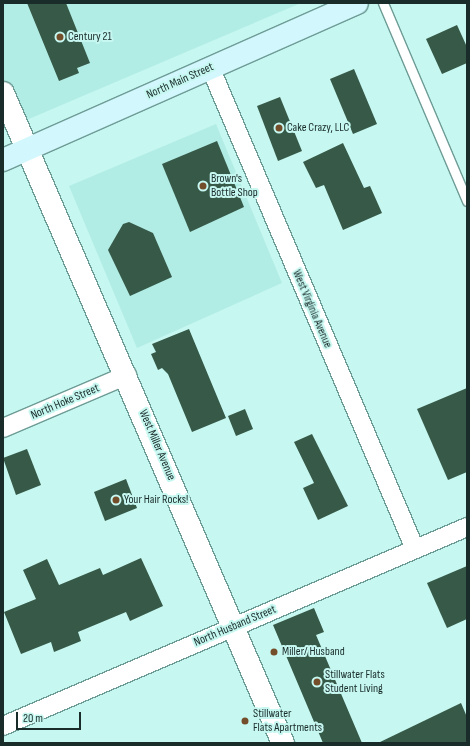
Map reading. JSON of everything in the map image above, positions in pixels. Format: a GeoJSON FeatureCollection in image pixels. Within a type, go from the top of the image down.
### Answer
{"type":"FeatureCollection","features":[{"type":"Feature","properties":{"kind":"main road","name":"North Main Street"},"geometry":{"type":"LineString","coordinates":[[3,160],[357,3]]}},
{"type":"Feature","properties":{"kind":"street","name":"West Virginia Avenue"},"geometry":{"type":"LineString","coordinates":[[210,67],[415,549]]}},
{"type":"Feature","properties":{"kind":"street","name":"West Miller Avenue"},"geometry":{"type":"LineString","coordinates":[[3,93],[30,148],[283,743]]}},
{"type":"Feature","properties":{"kind":"street","name":"North Hoke Street"},"geometry":{"type":"LineString","coordinates":[[3,428],[127,375]]}},
{"type":"Feature","properties":{"kind":"street","name":"North Husband Street"},"geometry":{"type":"LineString","coordinates":[[3,726],[467,527]]}},
{"type":"Feature","properties":{"kind":"lane"},"geometry":{"type":"LineString","coordinates":[[383,3],[467,201]]}},
{"type":"Feature","properties":{"kind":"shaded area"},"geometry":{"type":"Polygon","coordinates":[[[3,3],[301,3],[3,130],[3,3]]]}},
{"type":"Feature","properties":{"kind":"shaded area"},"geometry":{"type":"Polygon","coordinates":[[[216,124],[282,283],[137,348],[69,186],[216,124]]]}},
{"type":"Feature","properties":{"kind":"building","name":"Century 21"},"geometry":{"type":"Polygon","coordinates":[[[27,3],[66,3],[90,63],[77,68],[79,73],[59,81],[27,3]]]}},
{"type":"Feature","properties":{"kind":"building"},"geometry":{"type":"Polygon","coordinates":[[[457,25],[467,47],[467,63],[442,74],[426,39],[457,25]]]}},
{"type":"Feature","properties":{"kind":"building"},"geometry":{"type":"Polygon","coordinates":[[[354,69],[377,124],[353,134],[330,79],[354,69]]]}},
{"type":"Feature","properties":{"kind":"building","name":"Cake Crazy, LLC"},"geometry":{"type":"Polygon","coordinates":[[[280,97],[302,151],[278,161],[257,106],[280,97]]]}},
{"type":"Feature","properties":{"kind":"building","name":"Brown's Bottle Shop"},"geometry":{"type":"Polygon","coordinates":[[[217,141],[244,207],[190,232],[162,164],[217,141]]]}},
{"type":"Feature","properties":{"kind":"building"},"geometry":{"type":"Polygon","coordinates":[[[343,143],[364,188],[370,186],[382,213],[343,230],[324,185],[316,188],[303,162],[343,143]]]}},
{"type":"Feature","properties":{"kind":"building"},"geometry":{"type":"Polygon","coordinates":[[[129,222],[153,233],[172,277],[130,296],[108,250],[123,224],[129,222]]]}},
{"type":"Feature","properties":{"kind":"building"},"geometry":{"type":"Polygon","coordinates":[[[189,329],[226,418],[192,432],[168,374],[162,368],[158,370],[151,354],[156,352],[152,344],[189,329]]]}},
{"type":"Feature","properties":{"kind":"building"},"geometry":{"type":"Polygon","coordinates":[[[467,388],[467,472],[448,480],[417,409],[467,388]]]}},
{"type":"Feature","properties":{"kind":"building"},"geometry":{"type":"Polygon","coordinates":[[[245,409],[253,429],[236,436],[228,416],[245,409]]]}},
{"type":"Feature","properties":{"kind":"building"},"geometry":{"type":"Polygon","coordinates":[[[312,434],[348,506],[318,520],[303,488],[314,483],[294,442],[312,434]]]}},
{"type":"Feature","properties":{"kind":"building"},"geometry":{"type":"Polygon","coordinates":[[[27,449],[41,485],[16,495],[3,458],[27,449]]]}},
{"type":"Feature","properties":{"kind":"building","name":"Your Hair Rocks!"},"geometry":{"type":"Polygon","coordinates":[[[126,479],[137,508],[105,521],[94,492],[126,479]]]}},
{"type":"Feature","properties":{"kind":"building"},"geometry":{"type":"Polygon","coordinates":[[[141,558],[163,606],[130,621],[126,612],[78,632],[81,641],[54,652],[51,642],[21,654],[4,612],[36,599],[23,570],[47,559],[59,585],[100,568],[103,575],[141,558]]]}},
{"type":"Feature","properties":{"kind":"building"},"geometry":{"type":"Polygon","coordinates":[[[467,566],[467,619],[447,628],[427,583],[467,566]]]}},
{"type":"Feature","properties":{"kind":"building","name":"Stillwater Flats Student Living"},"geometry":{"type":"Polygon","coordinates":[[[314,608],[324,632],[316,635],[362,743],[323,743],[273,625],[314,608]]]}},
{"type":"Feature","properties":{"kind":"building"},"geometry":{"type":"Polygon","coordinates":[[[461,703],[467,717],[467,743],[378,743],[461,703]]]}},
{"type":"Feature","properties":{"kind":"place","name":"Century 21"},"geometry":{"type":"Point","coordinates":[60,37]}},
{"type":"Feature","properties":{"kind":"place","name":"Cake Crazy, LLC"},"geometry":{"type":"Point","coordinates":[279,128]}},
{"type":"Feature","properties":{"kind":"place","name":"Brown's Bottle Shop"},"geometry":{"type":"Point","coordinates":[203,186]}},
{"type":"Feature","properties":{"kind":"place","name":"Your Hair Rocks!"},"geometry":{"type":"Point","coordinates":[116,500]}},
{"type":"Feature","properties":{"kind":"place","name":"Miller/ Husband"},"geometry":{"type":"Point","coordinates":[274,652]}},
{"type":"Feature","properties":{"kind":"place","name":"Stillwater Flats Student Living"},"geometry":{"type":"Point","coordinates":[317,682]}},
{"type":"Feature","properties":{"kind":"place","name":"Stillwater Flats Apartments"},"geometry":{"type":"Point","coordinates":[245,721]}}]}
